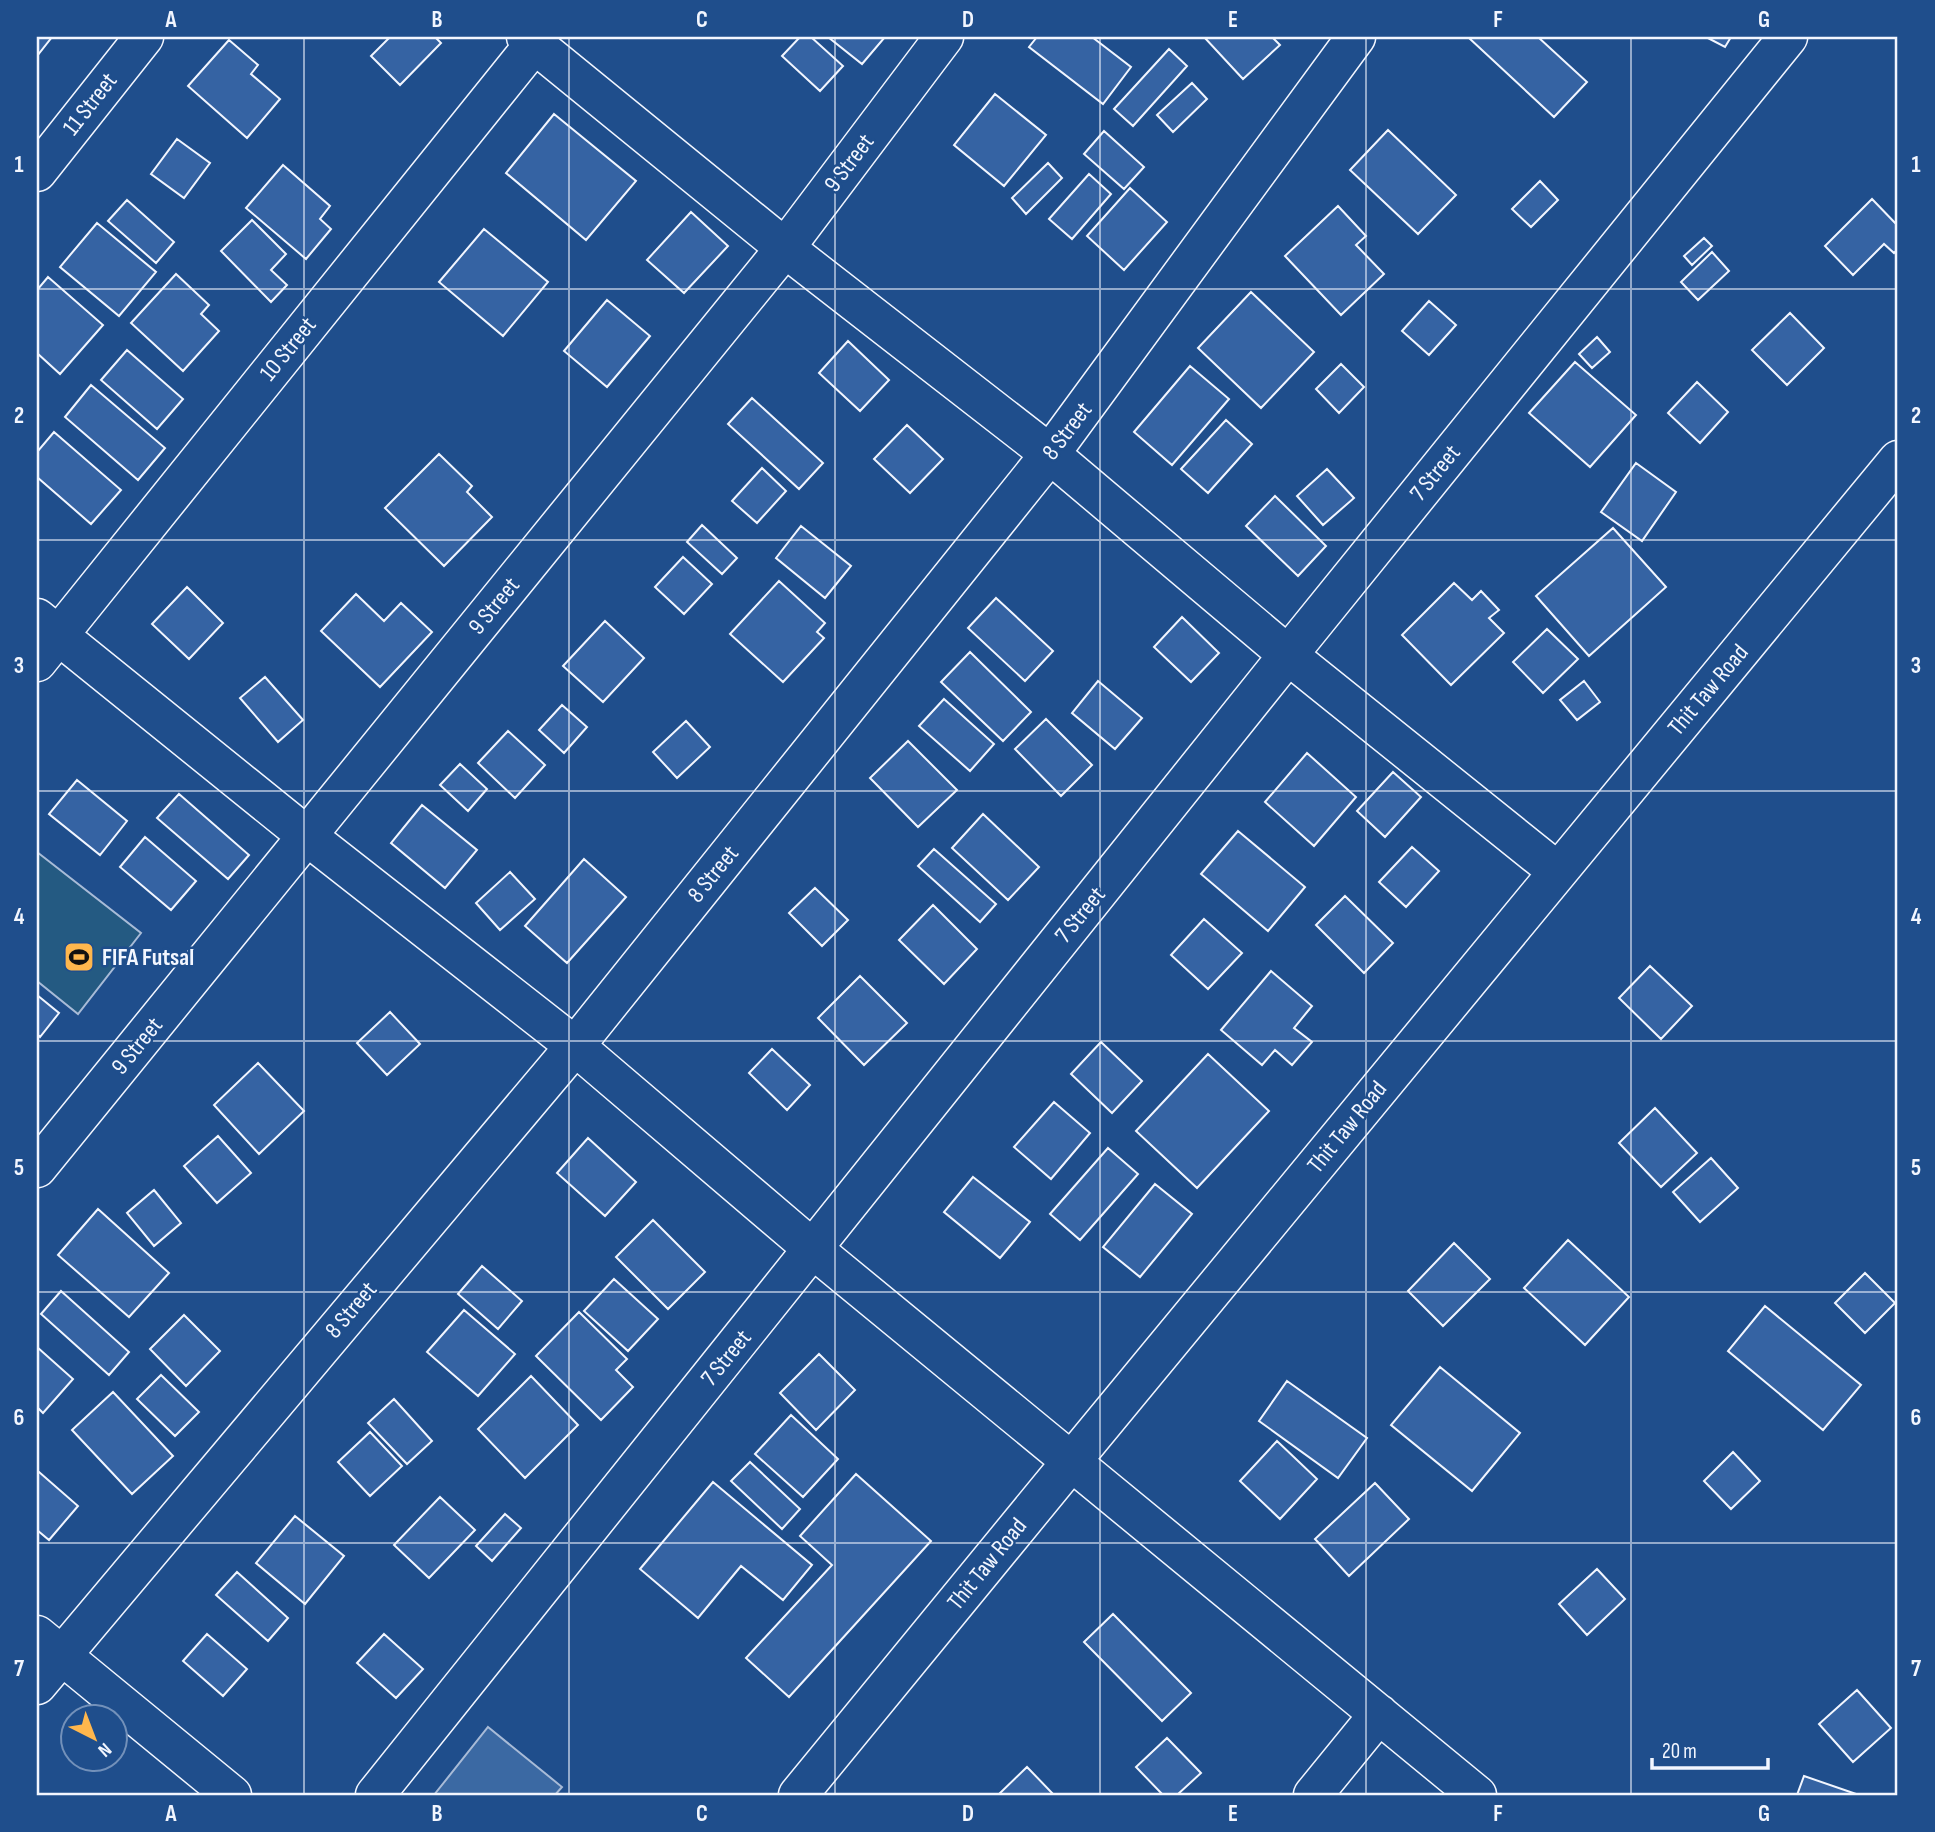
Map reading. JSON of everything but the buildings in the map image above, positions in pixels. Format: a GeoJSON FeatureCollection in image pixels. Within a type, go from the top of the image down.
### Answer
{"type":"FeatureCollection","features":[{"type":"Feature","properties":{"kind":"street","name":"11 Street"},"geometry":{"type":"LineString","coordinates":[[37,172],[144,37]]}},
{"type":"Feature","properties":{"kind":"street","name":"9 Street"},"geometry":{"type":"LineString","coordinates":[[37,1168],[785,248],[944,37]]}},
{"type":"Feature","properties":{"kind":"street","name":"8 Street"},"geometry":{"type":"LineString","coordinates":[[37,1685],[49,1645],[575,1046],[1050,454],[1356,37]]}},
{"type":"Feature","properties":{"kind":"street","name":"7 Street"},"geometry":{"type":"LineString","coordinates":[[375,1795],[1288,655],[1788,37]]}},
{"type":"Feature","properties":{"kind":"street"},"geometry":{"type":"LineString","coordinates":[[533,39],[785,248],[1050,454],[1288,655],[1557,871]]}},
{"type":"Feature","properties":{"kind":"street","name":"10 Street"},"geometry":{"type":"LineString","coordinates":[[44,638],[533,39]]}},
{"type":"Feature","properties":{"kind":"street","name":"Thit Taw Road"},"geometry":{"type":"LineString","coordinates":[[798,1795],[1898,460]]}},
{"type":"Feature","properties":{"kind":"street"},"geometry":{"type":"LineString","coordinates":[[44,638],[307,836],[575,1046],[813,1249],[1477,1795]]}},
{"type":"Feature","properties":{"kind":"street"},"geometry":{"type":"LineString","coordinates":[[49,1645],[232,1795]]}},
{"type":"Feature","properties":{"kind":"street"},"geometry":{"type":"LineString","coordinates":[[1313,1795],[1378,1714]]}},
{"type":"Feature","properties":{"kind":"shaded area","name":"FIFA Futsal"},"geometry":{"type":"Polygon","coordinates":[[[37,852],[141,933],[78,1014],[37,981],[37,852]]]}},
{"type":"Feature","properties":{"kind":"shaded area"},"geometry":{"type":"Polygon","coordinates":[[[488,1727],[562,1787],[555,1795],[434,1795],[488,1727]]]}},
{"type":"Feature","properties":{"kind":"place","name":"FIFA Futsal"},"geometry":{"type":"Point","coordinates":[79,957]}}]}
